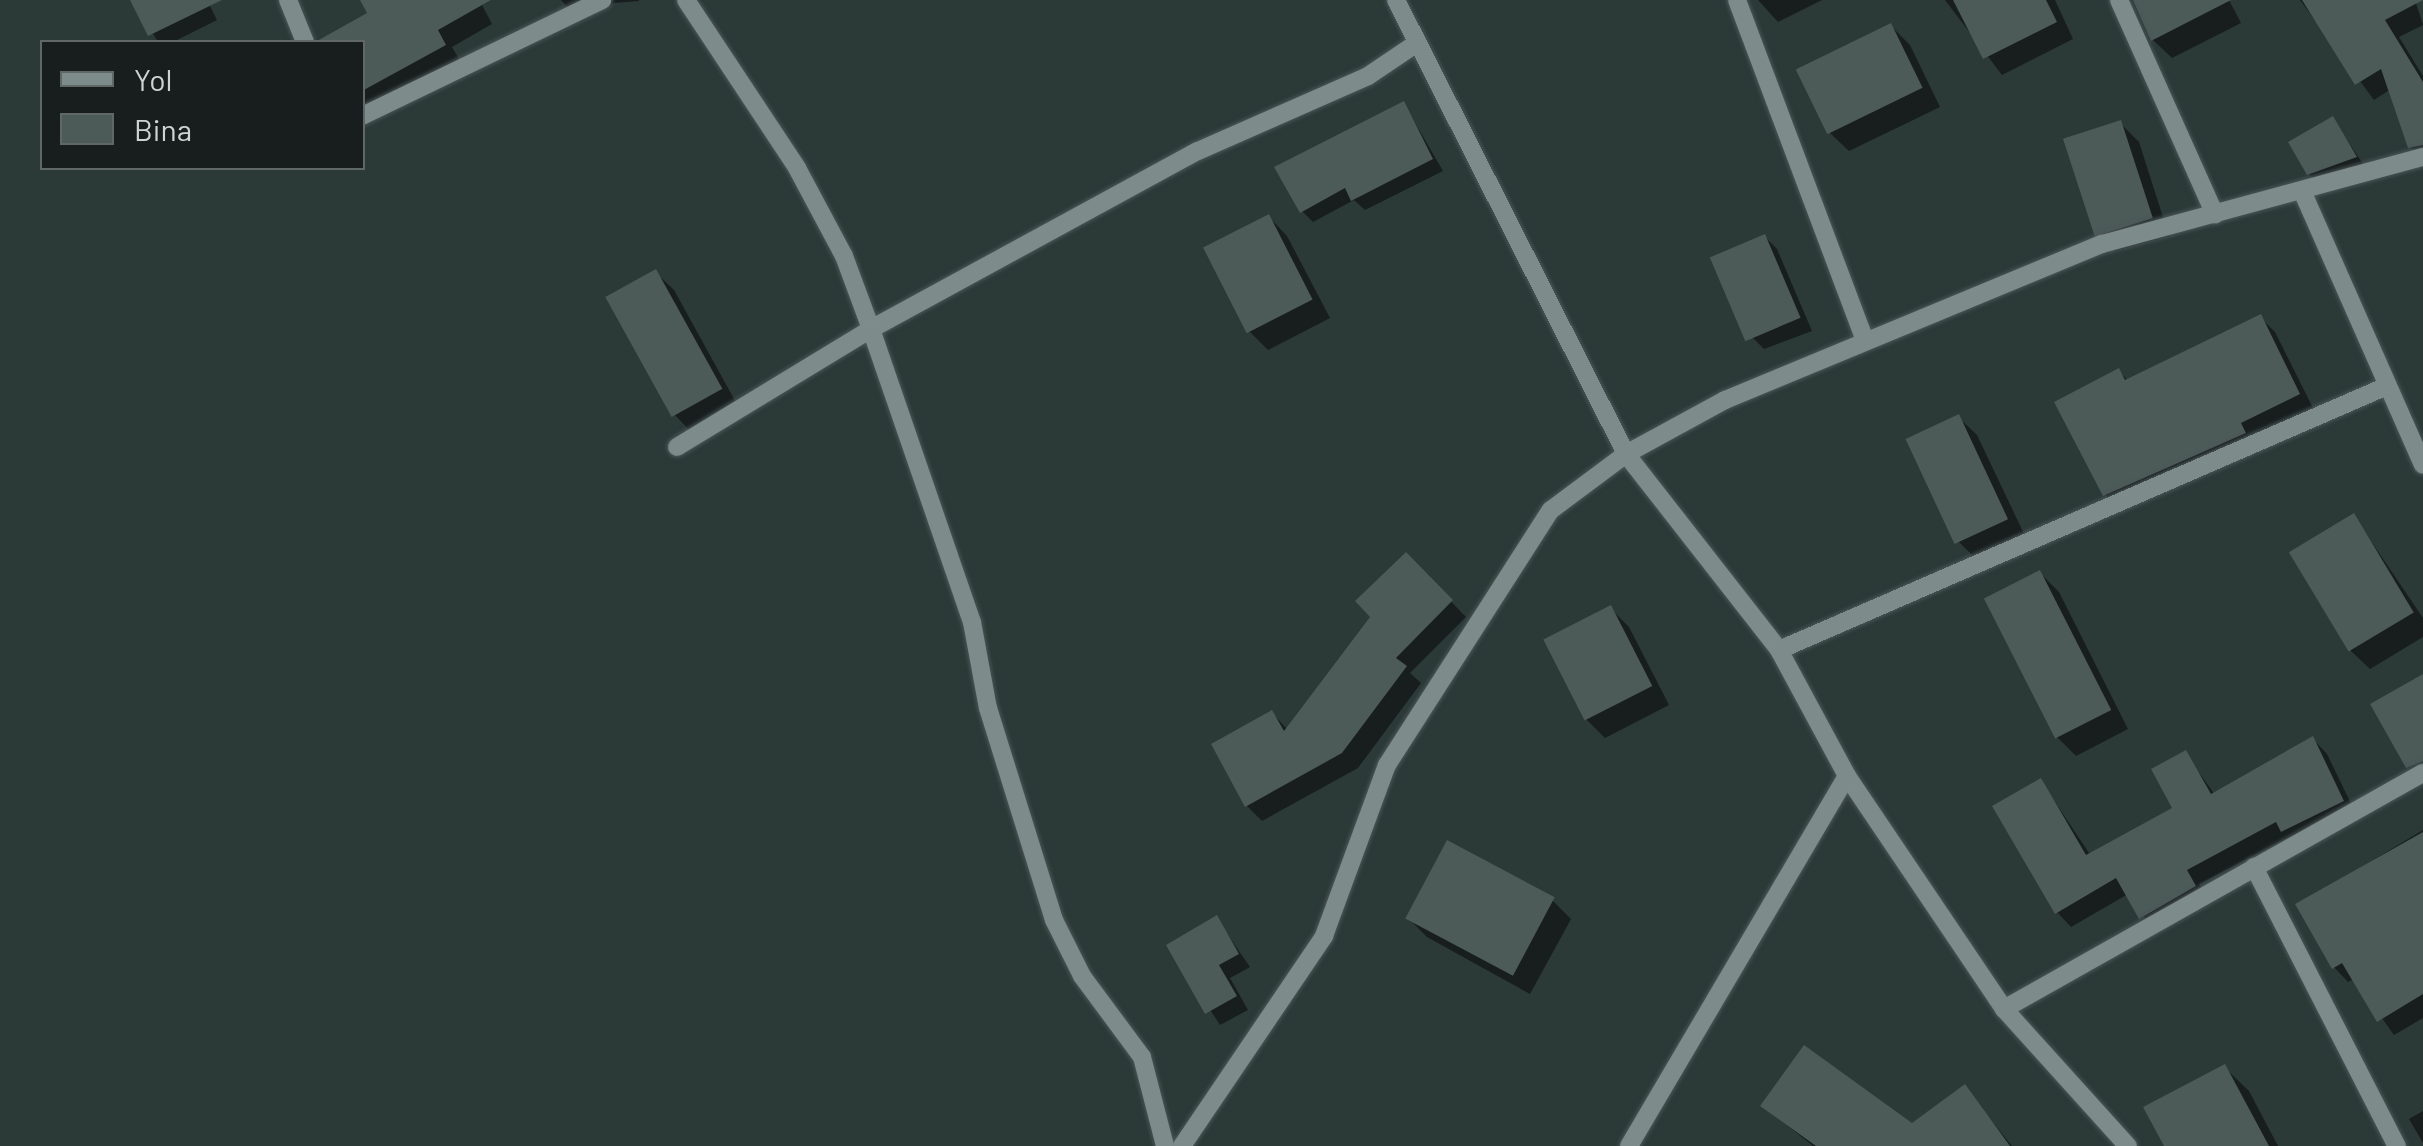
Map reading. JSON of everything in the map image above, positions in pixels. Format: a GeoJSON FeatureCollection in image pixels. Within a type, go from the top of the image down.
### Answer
{"type":"FeatureCollection","features":[{"type":"Feature","properties":{"kind":"street"},"geometry":{"type":"LineString","coordinates":[[288,0],[305,40]]}},
{"type":"Feature","properties":{"kind":"street"},"geometry":{"type":"LineString","coordinates":[[365,115],[602,0]]}},
{"type":"Feature","properties":{"kind":"street"},"geometry":{"type":"LineString","coordinates":[[686,0],[798,168],[844,256],[972,622],[988,708],[1054,920],[1082,976],[1142,1057],[1165,1146]]}},
{"type":"Feature","properties":{"kind":"street"},"geometry":{"type":"LineString","coordinates":[[1396,0],[1626,454],[1779,650],[1847,776],[2004,1009],[2122,1143]]}},
{"type":"Feature","properties":{"kind":"street"},"geometry":{"type":"LineString","coordinates":[[1737,0],[1865,340]]}},
{"type":"Feature","properties":{"kind":"street"},"geometry":{"type":"LineString","coordinates":[[2118,0],[2215,216]]}},
{"type":"Feature","properties":{"kind":"street"},"geometry":{"type":"LineString","coordinates":[[677,447],[870,330],[1198,151],[1368,76],[1417,44]]}},
{"type":"Feature","properties":{"kind":"street"},"geometry":{"type":"LineString","coordinates":[[1182,1146],[1324,936],[1387,765],[1551,510],[1626,454],[1725,400],[2102,244],[2303,194],[2423,157]]}},
{"type":"Feature","properties":{"kind":"street"},"geometry":{"type":"LineString","coordinates":[[2303,194],[2423,465]]}},
{"type":"Feature","properties":{"kind":"street"},"geometry":{"type":"LineString","coordinates":[[1779,650],[2387,386]]}},
{"type":"Feature","properties":{"kind":"street"},"geometry":{"type":"LineString","coordinates":[[2004,1009],[2423,773]]}},
{"type":"Feature","properties":{"kind":"street"},"geometry":{"type":"LineString","coordinates":[[1630,1146],[1847,776]]}},
{"type":"Feature","properties":{"kind":"street"},"geometry":{"type":"LineString","coordinates":[[2254,866],[2397,1146]]}},
{"type":"Feature","properties":{"kind":"building"},"geometry":{"type":"Polygon","coordinates":[[[130,0],[222,0],[148,36],[130,0]]]}},
{"type":"Feature","properties":{"kind":"building"},"geometry":{"type":"Polygon","coordinates":[[[360,0],[491,0],[438,30],[446,45],[365,89],[365,40],[319,40],[367,13],[360,0]]]}},
{"type":"Feature","properties":{"kind":"building"},"geometry":{"type":"Polygon","coordinates":[[[1953,0],[2046,0],[2057,22],[1983,59],[1953,0]]]}},
{"type":"Feature","properties":{"kind":"building"},"geometry":{"type":"Polygon","coordinates":[[[2133,0],[2231,0],[2151,41],[2133,0]]]}},
{"type":"Feature","properties":{"kind":"building"},"geometry":{"type":"Polygon","coordinates":[[[2302,0],[2423,0],[2385,20],[2423,82],[2423,145],[2408,148],[2381,69],[2355,85],[2302,0]]]}},
{"type":"Feature","properties":{"kind":"building"},"geometry":{"type":"Polygon","coordinates":[[[1891,23],[1923,88],[1827,134],[1796,69],[1891,23]]]}},
{"type":"Feature","properties":{"kind":"building"},"geometry":{"type":"Polygon","coordinates":[[[1404,101],[1433,159],[1351,201],[1345,188],[1300,213],[1274,167],[1404,101]]]}},
{"type":"Feature","properties":{"kind":"building"},"geometry":{"type":"Polygon","coordinates":[[[2333,116],[2357,157],[2307,175],[2288,142],[2333,116]]]}},
{"type":"Feature","properties":{"kind":"building"},"geometry":{"type":"Polygon","coordinates":[[[2121,120],[2153,218],[2095,237],[2063,139],[2121,120]]]}},
{"type":"Feature","properties":{"kind":"building"},"geometry":{"type":"Polygon","coordinates":[[[1269,214],[1313,300],[1247,333],[1203,248],[1269,214]]]}},
{"type":"Feature","properties":{"kind":"building"},"geometry":{"type":"Polygon","coordinates":[[[1765,234],[1801,318],[1745,341],[1710,257],[1765,234]]]}},
{"type":"Feature","properties":{"kind":"building"},"geometry":{"type":"Polygon","coordinates":[[[656,269],[722,389],[672,417],[605,297],[656,269]]]}},
{"type":"Feature","properties":{"kind":"building"},"geometry":{"type":"Polygon","coordinates":[[[2261,314],[2300,394],[2241,423],[2246,433],[2103,496],[2054,402],[2119,368],[2125,380],[2261,314]]]}},
{"type":"Feature","properties":{"kind":"building"},"geometry":{"type":"Polygon","coordinates":[[[1959,414],[2008,519],[1955,544],[1906,439],[1959,414]]]}},
{"type":"Feature","properties":{"kind":"building"},"geometry":{"type":"Polygon","coordinates":[[[2354,513],[2414,612],[2349,652],[2289,552],[2354,513]]]}},
{"type":"Feature","properties":{"kind":"building"},"geometry":{"type":"Polygon","coordinates":[[[1406,552],[1453,600],[1396,658],[1407,666],[1342,753],[1245,807],[1211,744],[1272,710],[1284,731],[1370,617],[1355,601],[1406,552]]]}},
{"type":"Feature","properties":{"kind":"building"},"geometry":{"type":"Polygon","coordinates":[[[2040,570],[2111,710],[2055,738],[1984,599],[2040,570]]]}},
{"type":"Feature","properties":{"kind":"building"},"geometry":{"type":"Polygon","coordinates":[[[1611,605],[1652,686],[1585,721],[1543,640],[1611,605]]]}},
{"type":"Feature","properties":{"kind":"building"},"geometry":{"type":"Polygon","coordinates":[[[2423,674],[2423,761],[2406,768],[2370,704],[2423,674]]]}},
{"type":"Feature","properties":{"kind":"building"},"geometry":{"type":"Polygon","coordinates":[[[2313,736],[2344,801],[2281,832],[2276,822],[2187,870],[2196,886],[2139,919],[2116,878],[2055,914],[1992,806],[2041,778],[2086,855],[2172,808],[2151,769],[2186,750],[2211,794],[2313,736]]]}},
{"type":"Feature","properties":{"kind":"building"},"geometry":{"type":"Polygon","coordinates":[[[2423,832],[2423,994],[2377,1022],[2342,963],[2332,969],[2295,904],[2423,832]]]}},
{"type":"Feature","properties":{"kind":"building"},"geometry":{"type":"Polygon","coordinates":[[[1447,840],[1555,897],[1513,976],[1405,919],[1447,840]]]}},
{"type":"Feature","properties":{"kind":"building"},"geometry":{"type":"Polygon","coordinates":[[[1217,915],[1239,954],[1219,965],[1237,996],[1205,1014],[1166,945],[1217,915]]]}},
{"type":"Feature","properties":{"kind":"building"},"geometry":{"type":"Polygon","coordinates":[[[1804,1045],[1912,1123],[1965,1084],[2010,1146],[1816,1146],[1760,1106],[1804,1045]]]}},
{"type":"Feature","properties":{"kind":"building"},"geometry":{"type":"Polygon","coordinates":[[[2225,1064],[2269,1146],[2164,1146],[2143,1107],[2225,1064]]]}}]}
